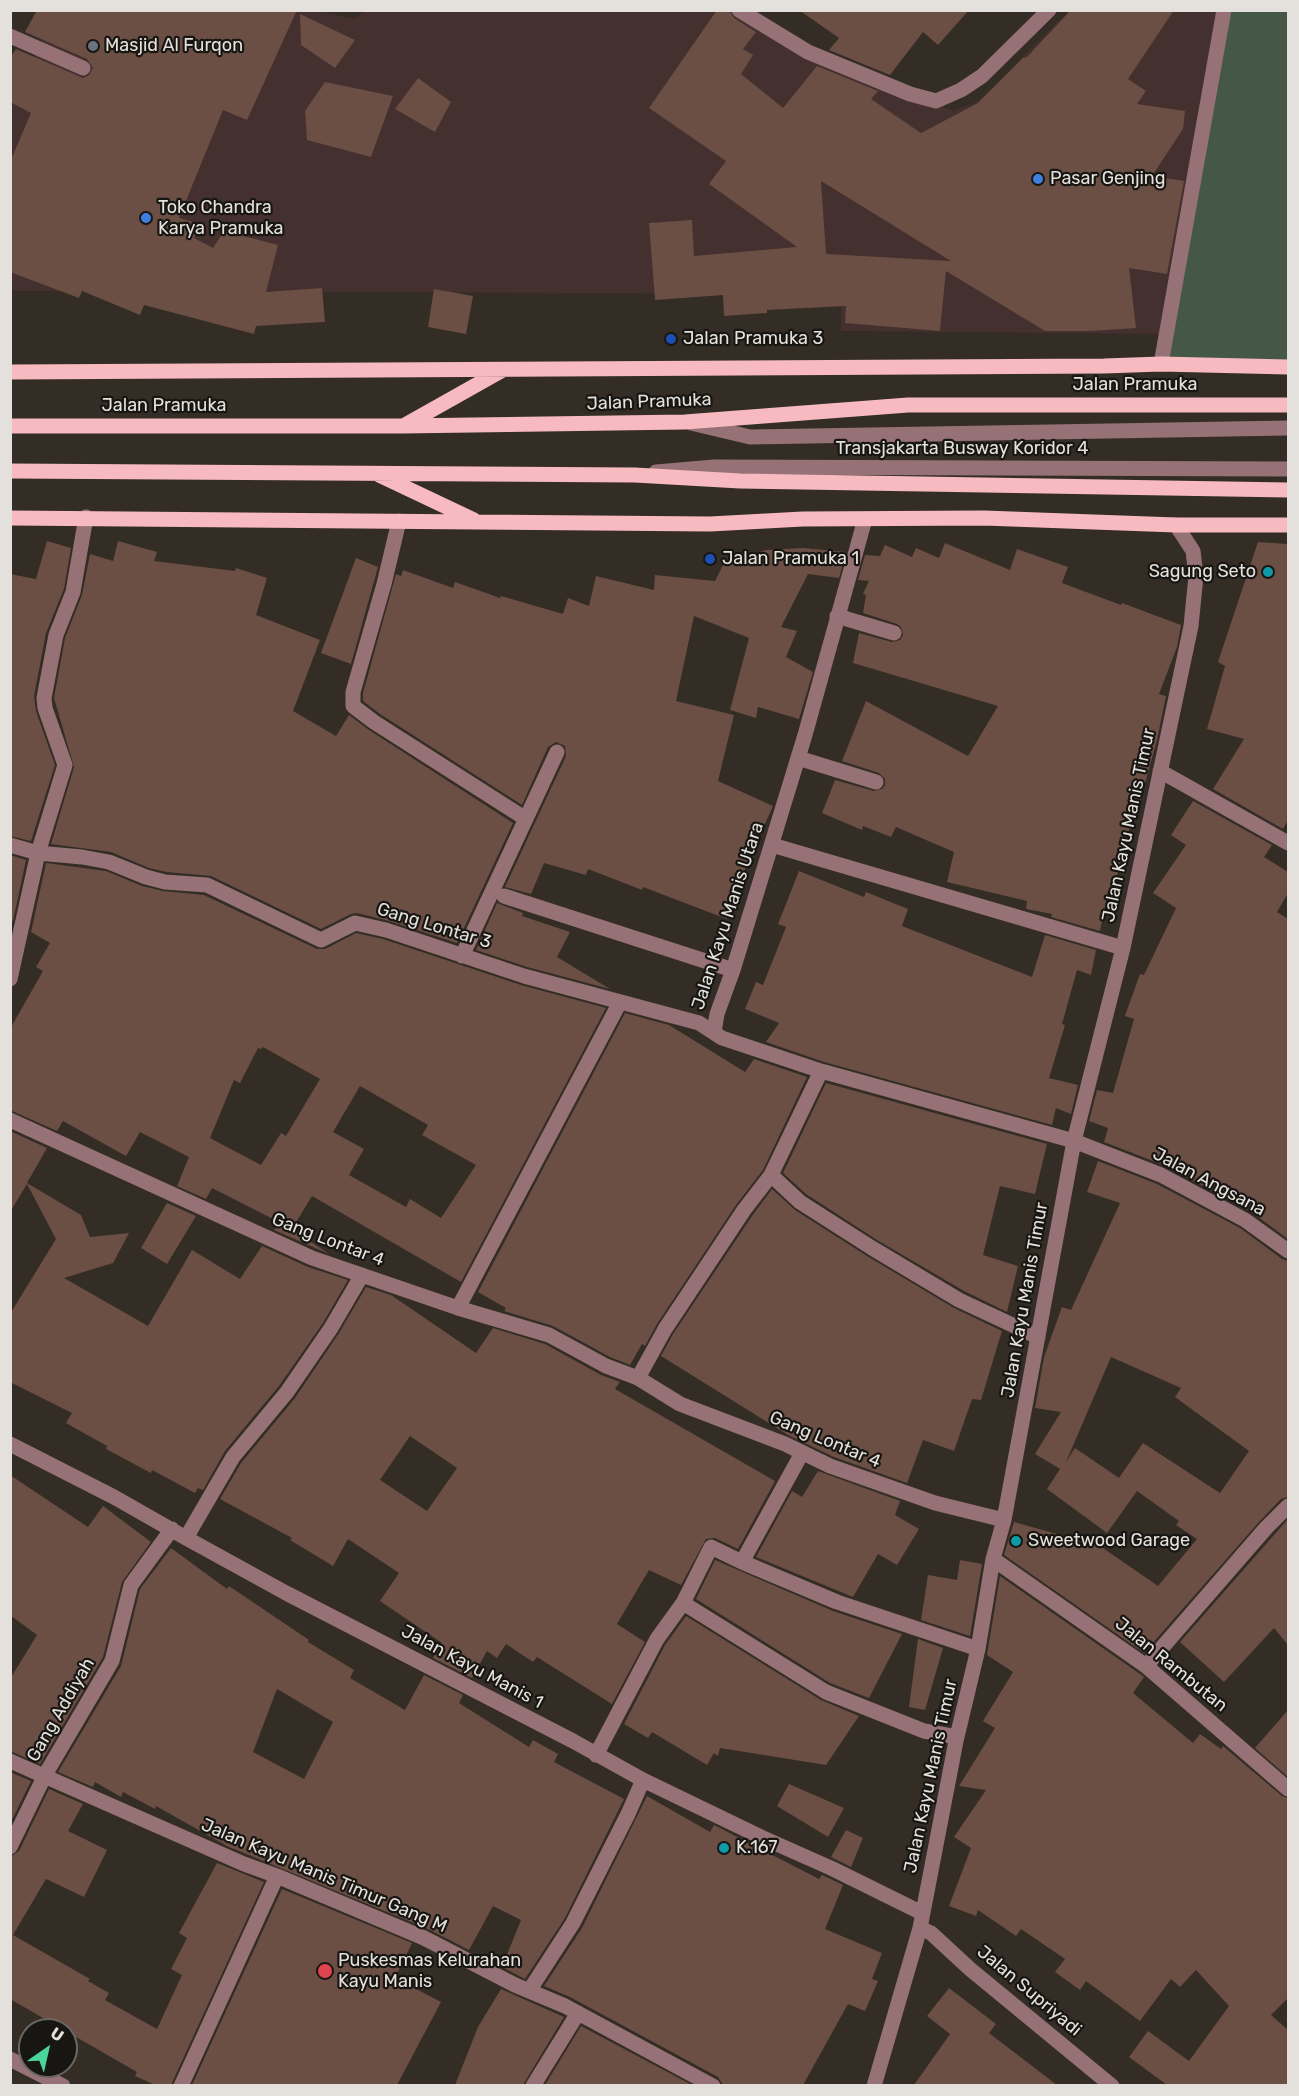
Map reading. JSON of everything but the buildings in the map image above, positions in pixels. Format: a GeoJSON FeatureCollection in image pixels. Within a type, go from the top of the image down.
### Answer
{"type":"FeatureCollection","features":[{"type":"Feature","properties":{"kind":"main road","name":"Jalan Pramuka"},"geometry":{"type":"LineString","coordinates":[[10,372],[1161,364],[1288,367]]}},
{"type":"Feature","properties":{"kind":"main road"},"geometry":{"type":"LineString","coordinates":[[402,426],[504,369]]}},
{"type":"Feature","properties":{"kind":"main road","name":"Jalan Pramuka"},"geometry":{"type":"LineString","coordinates":[[10,426],[402,426],[685,422],[908,405],[1288,405]]}},
{"type":"Feature","properties":{"kind":"main road"},"geometry":{"type":"LineString","coordinates":[[10,471],[635,475],[751,481],[1288,490]]}},
{"type":"Feature","properties":{"kind":"main road"},"geometry":{"type":"LineString","coordinates":[[374,473],[479,523]]}},
{"type":"Feature","properties":{"kind":"main road"},"geometry":{"type":"LineString","coordinates":[[10,518],[710,524],[803,519],[984,518],[1176,525],[1288,525]]}},
{"type":"Feature","properties":{"kind":"street"},"geometry":{"type":"LineString","coordinates":[[739,10],[808,52],[910,94],[936,101],[961,90],[982,76],[1049,10]]}},
{"type":"Feature","properties":{"kind":"street"},"geometry":{"type":"LineString","coordinates":[[1161,364],[1224,10]]}},
{"type":"Feature","properties":{"kind":"street"},"geometry":{"type":"LineString","coordinates":[[10,36],[83,68]]}},
{"type":"Feature","properties":{"kind":"street","name":"Transjakarta Busway Koridor 4"},"geometry":{"type":"LineString","coordinates":[[685,422],[750,436],[1288,428]]}},
{"type":"Feature","properties":{"kind":"street","name":"Transjakarta Busway Koridor 4"},"geometry":{"type":"LineString","coordinates":[[635,475],[714,467],[1288,470]]}},
{"type":"Feature","properties":{"kind":"street"},"geometry":{"type":"LineString","coordinates":[[10,979],[39,853],[65,765],[44,699],[56,635],[73,592],[86,517]]}},
{"type":"Feature","properties":{"kind":"street","name":"Jalan Kayu Manis Utara"},"geometry":{"type":"LineString","coordinates":[[865,519],[798,758],[734,970],[717,1014],[714,1032],[722,1038],[821,1071],[1081,1143]]}},
{"type":"Feature","properties":{"kind":"street"},"geometry":{"type":"LineString","coordinates":[[399,521],[384,584],[353,692],[353,706],[374,722],[526,819]]}},
{"type":"Feature","properties":{"kind":"street","name":"Jalan Kayu Manis Timur"},"geometry":{"type":"LineString","coordinates":[[874,2085],[921,1920],[957,1737],[978,1649],[993,1559],[1004,1520],[1038,1337],[1191,626],[1196,576],[1193,551],[1176,525]]}},
{"type":"Feature","properties":{"kind":"street"},"geometry":{"type":"LineString","coordinates":[[837,616],[894,633]]}},
{"type":"Feature","properties":{"kind":"street"},"geometry":{"type":"LineString","coordinates":[[462,956],[557,752]]}},
{"type":"Feature","properties":{"kind":"street"},"geometry":{"type":"LineString","coordinates":[[798,758],[876,782]]}},
{"type":"Feature","properties":{"kind":"street"},"geometry":{"type":"LineString","coordinates":[[1160,771],[1288,843]]}},
{"type":"Feature","properties":{"kind":"street"},"geometry":{"type":"LineString","coordinates":[[772,844],[1123,948]]}},
{"type":"Feature","properties":{"kind":"street","name":"Gang Lontar 3"},"geometry":{"type":"LineString","coordinates":[[10,845],[39,853],[109,862],[165,882],[207,885],[321,940],[355,923],[386,930],[462,956],[699,1023],[714,1032]]}},
{"type":"Feature","properties":{"kind":"street"},"geometry":{"type":"LineString","coordinates":[[504,896],[734,970]]}},
{"type":"Feature","properties":{"kind":"street"},"geometry":{"type":"LineString","coordinates":[[458,1308],[621,1002]]}},
{"type":"Feature","properties":{"kind":"street"},"geometry":{"type":"LineString","coordinates":[[638,1378],[665,1329],[744,1209],[771,1175],[821,1071]]}},
{"type":"Feature","properties":{"kind":"street","name":"Gang Lontar 4"},"geometry":{"type":"LineString","coordinates":[[10,1120],[312,1258],[458,1308],[549,1335],[606,1366],[638,1378],[680,1404],[758,1433],[849,1474],[935,1503],[1004,1520]]}},
{"type":"Feature","properties":{"kind":"street","name":"Jalan Angsana"},"geometry":{"type":"LineString","coordinates":[[1081,1143],[1161,1175],[1245,1220],[1288,1251]]}},
{"type":"Feature","properties":{"kind":"street"},"geometry":{"type":"LineString","coordinates":[[771,1175],[800,1202],[882,1254],[959,1300],[1038,1337]]}},
{"type":"Feature","properties":{"kind":"street"},"geometry":{"type":"LineString","coordinates":[[186,1538],[233,1457],[287,1392],[331,1328],[362,1275]]}},
{"type":"Feature","properties":{"kind":"street","name":"Jalan Kayu Manis 1"},"geometry":{"type":"LineString","coordinates":[[10,1443],[643,1780],[760,1838],[833,1869],[921,1920]]}},
{"type":"Feature","properties":{"kind":"street"},"geometry":{"type":"LineString","coordinates":[[742,1562],[802,1453]]}},
{"type":"Feature","properties":{"kind":"street"},"geometry":{"type":"LineString","coordinates":[[1146,1666],[1266,1528],[1288,1506]]}},
{"type":"Feature","properties":{"kind":"street","name":"Gang Addiyah"},"geometry":{"type":"LineString","coordinates":[[10,1847],[45,1775],[112,1661],[131,1585],[172,1529]]}},
{"type":"Feature","properties":{"kind":"street"},"geometry":{"type":"LineString","coordinates":[[596,1755],[657,1639],[683,1603],[711,1547],[837,1602],[978,1649]]}},
{"type":"Feature","properties":{"kind":"street","name":"Jalan Rambutan"},"geometry":{"type":"LineString","coordinates":[[993,1559],[1146,1666],[1288,1789]]}},
{"type":"Feature","properties":{"kind":"street"},"geometry":{"type":"LineString","coordinates":[[683,1603],[825,1692],[924,1731],[957,1737]]}},
{"type":"Feature","properties":{"kind":"street","name":"Jalan Kayu Manis Timur Gang M"},"geometry":{"type":"LineString","coordinates":[[10,1761],[244,1864],[278,1876],[424,1938],[578,2013],[713,2085]]}},
{"type":"Feature","properties":{"kind":"street"},"geometry":{"type":"LineString","coordinates":[[529,1991],[573,1923],[643,1780]]}},
{"type":"Feature","properties":{"kind":"street"},"geometry":{"type":"LineString","coordinates":[[181,2085],[278,1876]]}},
{"type":"Feature","properties":{"kind":"street","name":"Jalan Supriyadi"},"geometry":{"type":"LineString","coordinates":[[921,1920],[931,1933],[970,1969],[1112,2085]]}},
{"type":"Feature","properties":{"kind":"street"},"geometry":{"type":"LineString","coordinates":[[533,2085],[578,2013]]}},
{"type":"Feature","properties":{"kind":"street"},"geometry":{"type":"LineString","coordinates":[[10,2059],[63,2085]]}},
{"type":"Feature","properties":{"kind":"shaded area"},"geometry":{"type":"Polygon","coordinates":[[[366,10],[734,11],[953,111],[977,102],[1069,11],[1218,11],[1160,334],[841,331],[841,294],[11,291],[11,108],[53,16],[318,11],[354,19],[366,10]]]}},
{"type":"Feature","properties":{"kind":"green space"},"geometry":{"type":"Polygon","coordinates":[[[1223,11],[1288,11],[1288,366],[1161,364],[1223,11]]]}},
{"type":"Feature","properties":{"kind":"place","name":"Masjid Al Furqon"},"geometry":{"type":"Point","coordinates":[93,46]}},
{"type":"Feature","properties":{"kind":"place","name":"Pasar Genjing"},"geometry":{"type":"Point","coordinates":[1038,179]}},
{"type":"Feature","properties":{"kind":"place","name":"Toko Chandra Karya Pramuka"},"geometry":{"type":"Point","coordinates":[146,218]}},
{"type":"Feature","properties":{"kind":"place","name":"Jalan Pramuka 3"},"geometry":{"type":"Point","coordinates":[671,339]}},
{"type":"Feature","properties":{"kind":"place","name":"Jalan Pramuka 1"},"geometry":{"type":"Point","coordinates":[710,559]}},
{"type":"Feature","properties":{"kind":"place","name":"Sagung Seto"},"geometry":{"type":"Point","coordinates":[1268,572]}},
{"type":"Feature","properties":{"kind":"place","name":"Sweetwood Garage"},"geometry":{"type":"Point","coordinates":[1016,1541]}},
{"type":"Feature","properties":{"kind":"place","name":"K.167"},"geometry":{"type":"Point","coordinates":[724,1848]}},
{"type":"Feature","properties":{"kind":"place","name":"Puskesmas Kelurahan Kayu Manis"},"geometry":{"type":"Point","coordinates":[325,1971]}}]}
